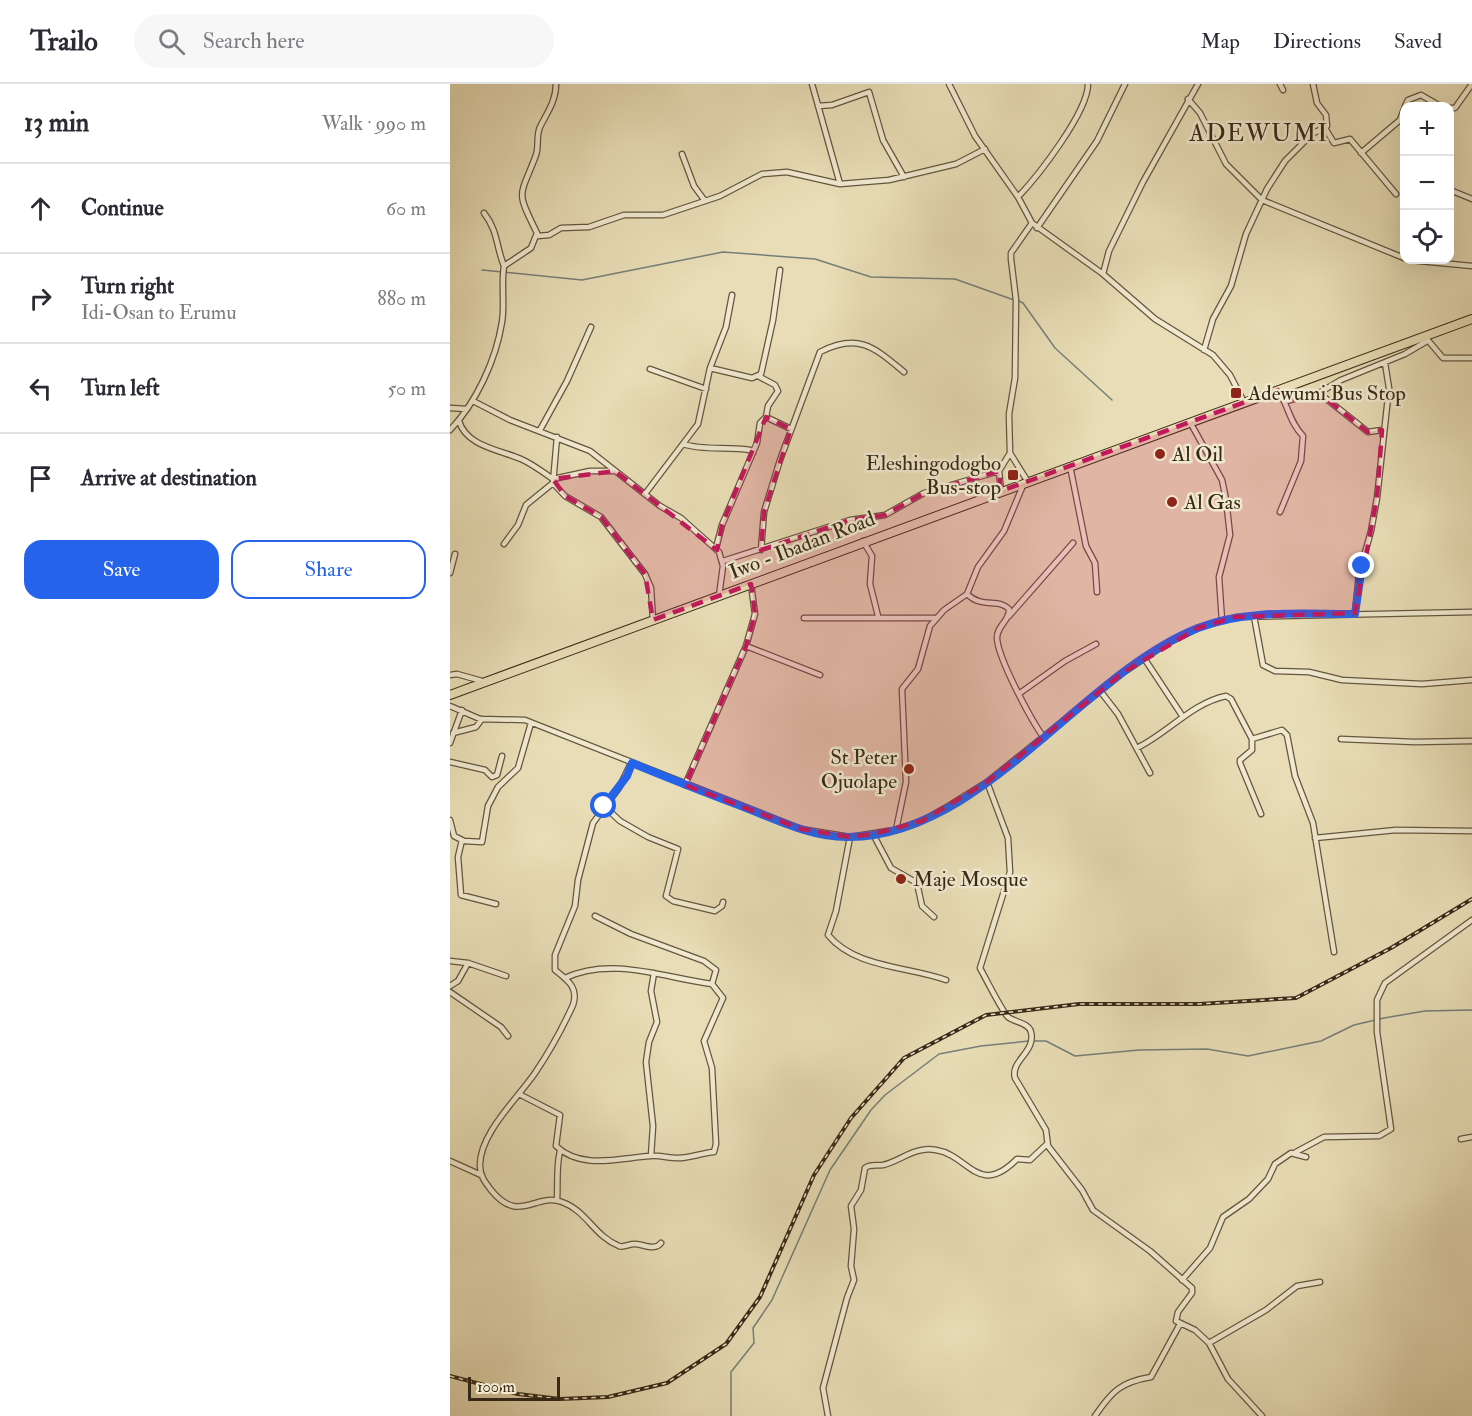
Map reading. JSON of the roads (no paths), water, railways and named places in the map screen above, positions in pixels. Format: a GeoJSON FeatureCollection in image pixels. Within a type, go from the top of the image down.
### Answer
{"type":"FeatureCollection","features":[{"type":"Feature","properties":{"kind":"main road","name":"Iwo - Ibadan Road"},"geometry":{"type":"LineString","coordinates":[[450,695],[863,541],[1426,338],[1472,319]]}},
{"type":"Feature","properties":{"kind":"street"},"geometry":{"type":"LineString","coordinates":[[556,84],[554,99],[539,130],[537,152],[522,190],[523,205],[538,236],[549,235],[561,228],[589,227],[624,215],[663,215],[705,201],[756,176],[773,172],[805,174],[840,184],[904,177],[956,164],[985,149]]}},
{"type":"Feature","properties":{"kind":"street"},"geometry":{"type":"LineString","coordinates":[[812,84],[840,184]]}},
{"type":"Feature","properties":{"kind":"street"},"geometry":{"type":"LineString","coordinates":[[949,84],[967,121],[1018,197],[1032,223],[1103,274],[1155,319],[1222,364],[1244,402]]}},
{"type":"Feature","properties":{"kind":"street"},"geometry":{"type":"LineString","coordinates":[[1018,197],[1055,153],[1081,106],[1089,84]]}},
{"type":"Feature","properties":{"kind":"street"},"geometry":{"type":"LineString","coordinates":[[1037,228],[1097,141],[1125,84]]}},
{"type":"Feature","properties":{"kind":"street"},"geometry":{"type":"LineString","coordinates":[[1103,274],[1109,251],[1198,84]]}},
{"type":"Feature","properties":{"kind":"street"},"geometry":{"type":"LineString","coordinates":[[1280,84],[1282,90]]}},
{"type":"Feature","properties":{"kind":"street"},"geometry":{"type":"LineString","coordinates":[[1313,84],[1317,103],[1326,115],[1325,128],[1334,143],[1350,138],[1396,194]]}},
{"type":"Feature","properties":{"kind":"street"},"geometry":{"type":"LineString","coordinates":[[1454,108],[1472,84]]}},
{"type":"Feature","properties":{"kind":"street"},"geometry":{"type":"LineString","coordinates":[[818,106],[832,105],[869,92],[883,140],[904,177]]}},
{"type":"Feature","properties":{"kind":"street"},"geometry":{"type":"LineString","coordinates":[[1407,102],[1421,95],[1433,102]]}},
{"type":"Feature","properties":{"kind":"street"},"geometry":{"type":"LineString","coordinates":[[1188,99],[1200,113],[1226,164],[1262,200],[1400,257]]}},
{"type":"Feature","properties":{"kind":"street"},"geometry":{"type":"LineString","coordinates":[[1361,153],[1400,120]]}},
{"type":"Feature","properties":{"kind":"street"},"geometry":{"type":"LineString","coordinates":[[1204,350],[1209,328],[1231,286],[1246,234],[1262,200],[1285,161],[1312,134],[1325,128]]}},
{"type":"Feature","properties":{"kind":"street"},"geometry":{"type":"LineString","coordinates":[[682,154],[694,186],[705,201]]}},
{"type":"Feature","properties":{"kind":"street"},"geometry":{"type":"LineString","coordinates":[[1454,192],[1472,199]]}},
{"type":"Feature","properties":{"kind":"street"},"geometry":{"type":"LineString","coordinates":[[451,429],[459,421],[473,398],[494,353],[502,322],[504,266],[498,251],[494,226],[484,213]]}},
{"type":"Feature","properties":{"kind":"street"},"geometry":{"type":"LineString","coordinates":[[896,830],[906,782],[902,689],[918,669],[930,626],[935,618],[967,594],[978,567],[1004,531],[1026,482],[1010,453],[1009,414],[1015,378],[1016,311],[1011,253],[1032,223]]}},
{"type":"Feature","properties":{"kind":"street"},"geometry":{"type":"LineString","coordinates":[[504,266],[531,248],[537,233]]}},
{"type":"Feature","properties":{"kind":"street"},"geometry":{"type":"LineString","coordinates":[[1453,264],[1472,266]]}},
{"type":"Feature","properties":{"kind":"street"},"geometry":{"type":"LineString","coordinates":[[710,368],[752,378],[758,376],[763,369],[780,270]]}},
{"type":"Feature","properties":{"kind":"street"},"geometry":{"type":"LineString","coordinates":[[645,495],[674,453],[698,424],[710,368],[726,327],[732,295]]}},
{"type":"Feature","properties":{"kind":"street"},"geometry":{"type":"LineString","coordinates":[[540,430],[567,381],[591,327]]}},
{"type":"Feature","properties":{"kind":"street"},"geometry":{"type":"LineString","coordinates":[[1286,401],[1319,393],[1341,380],[1385,363],[1426,338],[1443,358],[1472,358]]}},
{"type":"Feature","properties":{"kind":"street"},"geometry":{"type":"LineString","coordinates":[[761,550],[764,512],[791,429],[823,350],[857,343],[866,344],[904,372]]}},
{"type":"Feature","properties":{"kind":"street"},"geometry":{"type":"LineString","coordinates":[[1355,614],[1359,574],[1377,498],[1382,430],[1389,388],[1385,363]]}},
{"type":"Feature","properties":{"kind":"street"},"geometry":{"type":"LineString","coordinates":[[650,369],[706,389]]}},
{"type":"Feature","properties":{"kind":"street"},"geometry":{"type":"LineString","coordinates":[[716,548],[722,525],[753,453],[760,423],[766,417],[768,406],[778,388],[758,376]]}},
{"type":"Feature","properties":{"kind":"street"},"geometry":{"type":"LineString","coordinates":[[1278,390],[1286,401],[1292,425],[1303,436],[1301,461],[1280,512]]}},
{"type":"Feature","properties":{"kind":"street"},"geometry":{"type":"LineString","coordinates":[[1319,393],[1368,432],[1382,430]]}},
{"type":"Feature","properties":{"kind":"street"},"geometry":{"type":"LineString","coordinates":[[473,398],[510,420],[590,451],[645,495],[681,518],[716,548],[723,561],[718,596]]}},
{"type":"Feature","properties":{"kind":"street"},"geometry":{"type":"LineString","coordinates":[[450,408],[468,407]]}},
{"type":"Feature","properties":{"kind":"street"},"geometry":{"type":"LineString","coordinates":[[766,417],[791,429]]}},
{"type":"Feature","properties":{"kind":"street"},"geometry":{"type":"LineString","coordinates":[[459,421],[462,430]]}},
{"type":"Feature","properties":{"kind":"street"},"geometry":{"type":"LineString","coordinates":[[1190,422],[1222,480],[1226,499],[1230,535],[1219,577],[1218,604],[1222,621]]}},
{"type":"Feature","properties":{"kind":"street"},"geometry":{"type":"LineString","coordinates":[[451,429],[462,430],[481,445],[520,459],[553,481],[574,502],[602,517],[645,574],[651,588],[653,620]]}},
{"type":"Feature","properties":{"kind":"street"},"geometry":{"type":"LineString","coordinates":[[553,481],[558,437]]}},
{"type":"Feature","properties":{"kind":"street"},"geometry":{"type":"LineString","coordinates":[[683,444],[700,448],[736,447],[750,450],[753,453]]}},
{"type":"Feature","properties":{"kind":"street"},"geometry":{"type":"LineString","coordinates":[[1001,491],[999,471],[1010,453]]}},
{"type":"Feature","properties":{"kind":"street"},"geometry":{"type":"LineString","coordinates":[[1070,466],[1086,546],[1095,563],[1097,592]]}},
{"type":"Feature","properties":{"kind":"street"},"geometry":{"type":"LineString","coordinates":[[504,544],[518,525],[526,506],[553,481],[590,471],[615,471]]}},
{"type":"Feature","properties":{"kind":"street"},"geometry":{"type":"LineString","coordinates":[[723,561],[850,520],[885,515],[924,493],[999,471]]}},
{"type":"Feature","properties":{"kind":"street"},"geometry":{"type":"LineString","coordinates":[[863,541],[872,556],[870,584],[878,616]]}},
{"type":"Feature","properties":{"kind":"street"},"geometry":{"type":"LineString","coordinates":[[1044,738],[1029,716],[1008,672],[997,637],[999,629],[1009,616],[1073,543]]}},
{"type":"Feature","properties":{"kind":"street"},"geometry":{"type":"LineString","coordinates":[[450,573],[455,554]]}},
{"type":"Feature","properties":{"kind":"street"},"geometry":{"type":"LineString","coordinates":[[685,785],[746,646],[755,614],[751,584]]}},
{"type":"Feature","properties":{"kind":"street"},"geometry":{"type":"LineString","coordinates":[[967,594],[982,604],[1005,605],[1009,609],[1009,616]]}},
{"type":"Feature","properties":{"kind":"street"},"geometry":{"type":"LineString","coordinates":[[450,706],[482,719],[511,718],[531,723],[801,829],[850,837],[896,830],[922,821],[987,782],[1144,658],[1187,633],[1222,621],[1254,616],[1472,612]]}},
{"type":"Feature","properties":{"kind":"street"},"geometry":{"type":"LineString","coordinates":[[804,618],[878,616],[935,618]]}},
{"type":"Feature","properties":{"kind":"street"},"geometry":{"type":"LineString","coordinates":[[1254,616],[1263,665],[1275,671],[1309,672],[1342,680],[1403,683],[1472,680]]}},
{"type":"Feature","properties":{"kind":"street"},"geometry":{"type":"LineString","coordinates":[[1020,693],[1065,661],[1096,644]]}},
{"type":"Feature","properties":{"kind":"street"},"geometry":{"type":"LineString","coordinates":[[746,646],[820,675]]}},
{"type":"Feature","properties":{"kind":"street"},"geometry":{"type":"LineString","coordinates":[[1144,658],[1183,717]]}},
{"type":"Feature","properties":{"kind":"street"},"geometry":{"type":"LineString","coordinates":[[450,675],[457,674],[485,682]]}},
{"type":"Feature","properties":{"kind":"street"},"geometry":{"type":"LineString","coordinates":[[1101,692],[1137,748],[1150,773]]}},
{"type":"Feature","properties":{"kind":"street"},"geometry":{"type":"LineString","coordinates":[[1137,748],[1155,740],[1183,717],[1226,696],[1231,699],[1252,740],[1252,750],[1240,760],[1240,763],[1262,814]]}},
{"type":"Feature","properties":{"kind":"street"},"geometry":{"type":"LineString","coordinates":[[450,743],[462,710]]}},
{"type":"Feature","properties":{"kind":"street"},"geometry":{"type":"LineString","coordinates":[[453,733],[476,728],[482,719]]}},
{"type":"Feature","properties":{"kind":"street"},"geometry":{"type":"LineString","coordinates":[[450,820],[454,836],[462,840],[482,842],[488,806],[498,787],[518,768],[531,723]]}},
{"type":"Feature","properties":{"kind":"street"},"geometry":{"type":"LineString","coordinates":[[1252,740],[1285,731],[1295,776],[1310,813],[1334,952]]}},
{"type":"Feature","properties":{"kind":"street"},"geometry":{"type":"LineString","coordinates":[[1341,739],[1415,742],[1472,741]]}},
{"type":"Feature","properties":{"kind":"street"},"geometry":{"type":"LineString","coordinates":[[450,762],[485,770],[492,777],[497,775],[502,756]]}},
{"type":"Feature","properties":{"kind":"street"},"geometry":{"type":"LineString","coordinates":[[481,1175],[482,1147],[550,1051],[573,1005],[575,992],[565,978],[555,970],[554,960],[575,906],[578,880],[593,823],[627,776],[632,763]]}},
{"type":"Feature","properties":{"kind":"street"},"geometry":{"type":"LineString","coordinates":[[987,782],[1008,838],[1010,872],[980,968],[995,992],[998,1005],[1009,1018],[1031,1031],[1028,1053],[1014,1069],[1014,1075],[1046,1130],[1047,1144],[1082,1190],[1093,1210],[1150,1251],[1193,1290],[1190,1299],[1176,1316],[1180,1324],[1195,1330],[1209,1343],[1228,1379],[1262,1416]]}},
{"type":"Feature","properties":{"kind":"street"},"geometry":{"type":"LineString","coordinates":[[604,806],[620,821],[648,837],[678,849],[666,896],[673,901],[715,912],[723,902]]}},
{"type":"Feature","properties":{"kind":"street"},"geometry":{"type":"LineString","coordinates":[[1315,838],[1396,830],[1472,831]]}},
{"type":"Feature","properties":{"kind":"street"},"geometry":{"type":"LineString","coordinates":[[873,834],[891,868],[917,883],[922,906],[934,917]]}},
{"type":"Feature","properties":{"kind":"street"},"geometry":{"type":"LineString","coordinates":[[850,837],[836,911],[828,935],[838,947],[857,956],[946,980]]}},
{"type":"Feature","properties":{"kind":"street"},"geometry":{"type":"LineString","coordinates":[[462,840],[458,857],[461,895],[496,904]]}},
{"type":"Feature","properties":{"kind":"street"},"geometry":{"type":"LineString","coordinates":[[595,916],[631,934],[704,961],[716,970],[712,984]]}},
{"type":"Feature","properties":{"kind":"street"},"geometry":{"type":"LineString","coordinates":[[1182,1280],[1210,1248],[1223,1217],[1229,1211],[1242,1206],[1265,1183],[1275,1164],[1286,1155],[1324,1137],[1379,1136],[1391,1129],[1377,1032],[1377,1000],[1385,984],[1472,920]]}},
{"type":"Feature","properties":{"kind":"street"},"geometry":{"type":"LineString","coordinates":[[450,961],[468,963],[507,976]]}},
{"type":"Feature","properties":{"kind":"street"},"geometry":{"type":"LineString","coordinates":[[450,986],[458,981],[468,963]]}},
{"type":"Feature","properties":{"kind":"street"},"geometry":{"type":"LineString","coordinates":[[519,1094],[560,1115],[556,1146],[572,1158],[626,1160],[651,1156],[679,1158],[700,1156],[716,1151],[712,1068],[704,1041],[723,998],[712,984],[641,970],[593,971],[565,978]]}},
{"type":"Feature","properties":{"kind":"street"},"geometry":{"type":"LineString","coordinates":[[651,1156],[653,1126],[646,1062],[649,1041],[657,1022],[651,991],[654,973]]}},
{"type":"Feature","properties":{"kind":"street"},"geometry":{"type":"LineString","coordinates":[[450,992],[501,1027],[508,1036]]}},
{"type":"Feature","properties":{"kind":"street"},"geometry":{"type":"LineString","coordinates":[[1461,1139],[1472,1137]]}},
{"type":"Feature","properties":{"kind":"street"},"geometry":{"type":"LineString","coordinates":[[828,1416],[823,1388],[854,1280],[851,1266],[854,1229],[851,1206],[861,1190],[865,1167],[882,1165],[923,1149],[934,1149],[946,1152],[976,1174],[993,1174],[1010,1167],[1017,1159],[1030,1160],[1047,1144]]}},
{"type":"Feature","properties":{"kind":"street"},"geometry":{"type":"LineString","coordinates":[[557,1200],[558,1183],[555,1169],[560,1150]]}},
{"type":"Feature","properties":{"kind":"street"},"geometry":{"type":"LineString","coordinates":[[1296,1152],[1306,1157]]}},
{"type":"Feature","properties":{"kind":"street"},"geometry":{"type":"LineString","coordinates":[[450,1161],[481,1175],[500,1200],[510,1205],[524,1208],[557,1200],[582,1212],[601,1236],[618,1245],[636,1244],[652,1248],[662,1243]]}},
{"type":"Feature","properties":{"kind":"street"},"geometry":{"type":"LineString","coordinates":[[474,1171],[480,1165]]}},
{"type":"Feature","properties":{"kind":"street"},"geometry":{"type":"LineString","coordinates":[[1209,1343],[1266,1311],[1297,1286],[1320,1282]]}},
{"type":"Feature","properties":{"kind":"street"},"geometry":{"type":"LineString","coordinates":[[1095,1416],[1108,1396],[1129,1381],[1151,1377],[1180,1324]]}},
{"type":"Feature","properties":{"kind":"waterway"},"geometry":{"type":"LineString","coordinates":[[482,270],[582,280],[723,252],[815,259],[871,277],[955,279],[1014,300]]}},
{"type":"Feature","properties":{"kind":"waterway"},"geometry":{"type":"LineString","coordinates":[[1019,301],[1023,303],[1055,348],[1112,400]]}},
{"type":"Feature","properties":{"kind":"waterway"},"geometry":{"type":"LineString","coordinates":[[1034,1041],[1046,1041],[1075,1056],[1139,1050],[1207,1049],[1248,1056],[1321,1041],[1354,1025],[1384,1018],[1425,1011],[1472,1010]]}},
{"type":"Feature","properties":{"kind":"waterway"},"geometry":{"type":"LineString","coordinates":[[731,1416],[731,1372],[754,1343],[753,1328],[772,1300],[830,1170],[871,1110],[885,1095],[939,1054],[981,1046],[1029,1041]]}},
{"type":"Feature","properties":{"kind":"railway"},"geometry":{"type":"LineString","coordinates":[[450,1376],[518,1394],[560,1399],[608,1397],[667,1383],[726,1344],[760,1297],[814,1175],[851,1118],[904,1058],[986,1015],[1079,1004],[1199,1004],[1296,998],[1391,948],[1472,899]]}},
{"type":"Feature","properties":{"kind":"place","name":"Adewumi Bus Stop"},"geometry":{"type":"Point","coordinates":[1236,393]}},
{"type":"Feature","properties":{"kind":"place","name":"Al Oil"},"geometry":{"type":"Point","coordinates":[1160,454]}},
{"type":"Feature","properties":{"kind":"place","name":"Eleshingodogbo Bus-stop"},"geometry":{"type":"Point","coordinates":[1013,475]}},
{"type":"Feature","properties":{"kind":"place","name":"Al Gas"},"geometry":{"type":"Point","coordinates":[1172,502]}},
{"type":"Feature","properties":{"kind":"place","name":"St Peter Ojuolape"},"geometry":{"type":"Point","coordinates":[909,769]}},
{"type":"Feature","properties":{"kind":"place","name":"Maje Mosque"},"geometry":{"type":"Point","coordinates":[901,879]}},
{"type":"Feature","properties":{"kind":"district","name":"ADEWUMI"},"geometry":{"type":"Point","coordinates":[1259,133]}}]}
